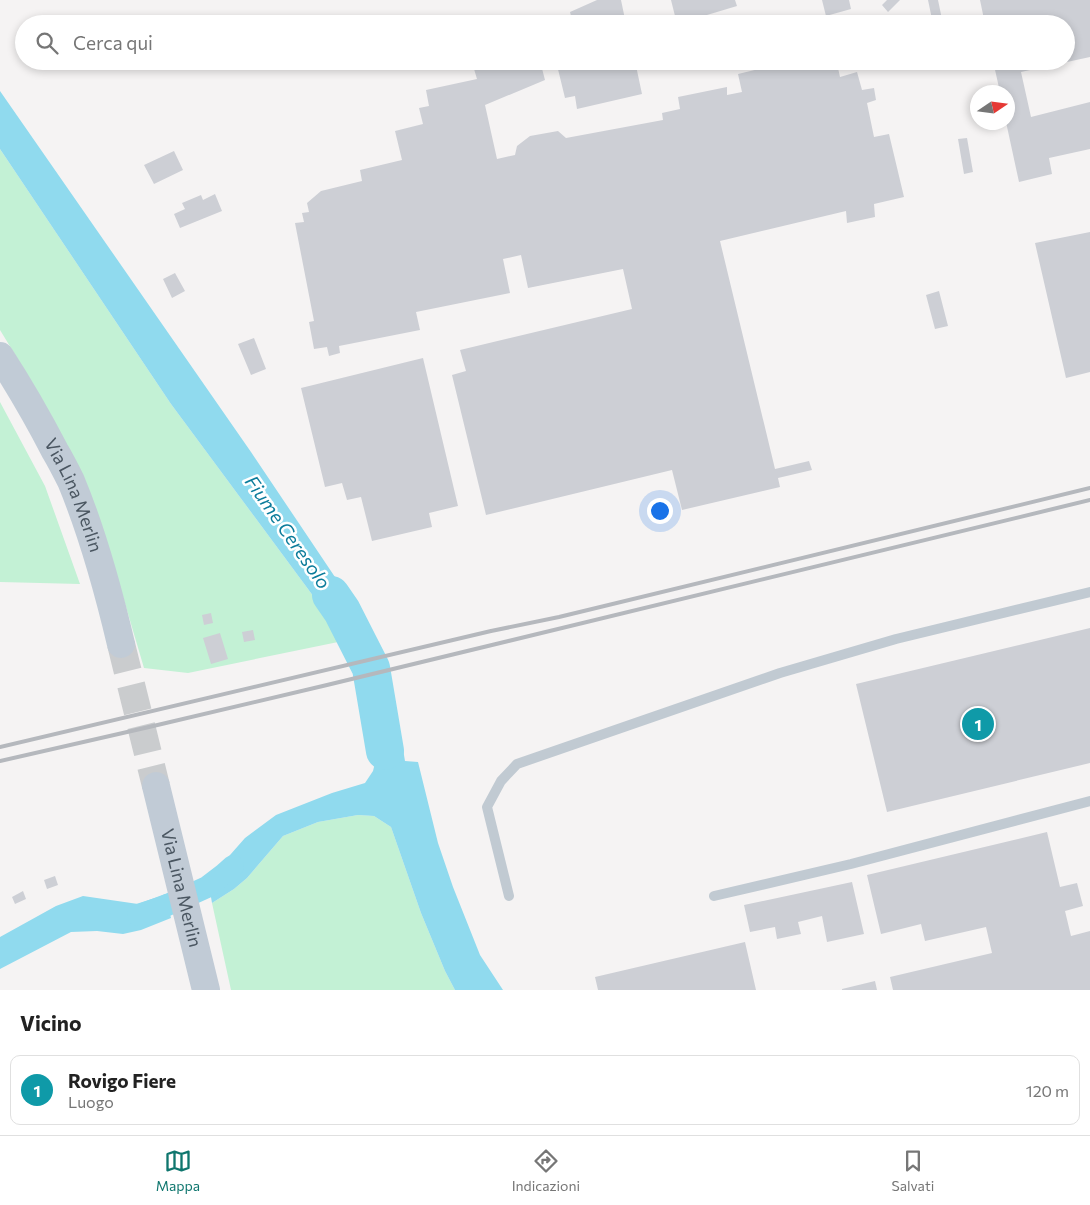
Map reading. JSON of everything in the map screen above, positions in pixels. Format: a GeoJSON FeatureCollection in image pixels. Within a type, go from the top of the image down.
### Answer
{"type":"FeatureCollection","features":[{"type":"Feature","properties":{"kind":"main road","name":"Via Lina Merlin"},"geometry":{"type":"LineString","coordinates":[[0,356],[26,397],[70,479],[88,525],[110,598],[121,644]]}},
{"type":"Feature","properties":{"kind":"main road","name":"Via Lina Merlin"},"geometry":{"type":"LineString","coordinates":[[156,786],[206,990]]}},
{"type":"Feature","properties":{"kind":"lane"},"geometry":{"type":"LineString","coordinates":[[509,896],[487,807],[501,781],[517,764],[806,665],[896,639],[1090,592]]}},
{"type":"Feature","properties":{"kind":"lane"},"geometry":{"type":"LineString","coordinates":[[714,896],[851,864],[1090,801]]}},
{"type":"Feature","properties":{"kind":"green space"},"geometry":{"type":"Polygon","coordinates":[[[0,149],[171,404],[325,612],[343,641],[188,673],[144,668],[116,573],[33,384],[0,330],[0,149]]]}},
{"type":"Feature","properties":{"kind":"green space"},"geometry":{"type":"Polygon","coordinates":[[[0,402],[45,486],[80,584],[0,582],[0,402]]]}},
{"type":"Feature","properties":{"kind":"green space"},"geometry":{"type":"Polygon","coordinates":[[[358,815],[374,816],[391,827],[421,913],[455,990],[231,990],[212,903],[247,878],[283,836],[318,822],[358,815]]]}},
{"type":"Feature","properties":{"kind":"water"},"geometry":{"type":"Polygon","coordinates":[[[0,91],[251,452],[373,636],[343,641],[325,612],[171,404],[0,149],[0,91]]]}},
{"type":"Feature","properties":{"kind":"water"},"geometry":{"type":"Polygon","coordinates":[[[394,695],[405,761],[418,762],[438,843],[453,887],[480,955],[503,990],[455,990],[421,913],[391,827],[374,816],[358,815],[318,822],[283,836],[247,878],[212,903],[208,880],[245,838],[276,815],[332,793],[365,783],[373,771],[375,763],[362,703],[394,695]]]}},
{"type":"Feature","properties":{"kind":"water"},"geometry":{"type":"Polygon","coordinates":[[[165,894],[171,918],[141,930],[123,934],[97,931],[71,932],[0,969],[0,937],[56,906],[83,896],[138,904],[165,894]]]}},
{"type":"Feature","properties":{"kind":"building"},"geometry":{"type":"Polygon","coordinates":[[[597,0],[621,0],[624,15],[571,15],[570,12],[597,0]]]}},
{"type":"Feature","properties":{"kind":"building"},"geometry":{"type":"Polygon","coordinates":[[[671,0],[735,0],[737,6],[707,15],[675,15],[671,0]]]}},
{"type":"Feature","properties":{"kind":"building"},"geometry":{"type":"Polygon","coordinates":[[[822,0],[849,0],[851,9],[826,15],[822,0]]]}},
{"type":"Feature","properties":{"kind":"building"},"geometry":{"type":"Polygon","coordinates":[[[887,0],[900,0],[888,12],[882,5],[887,0]]]}},
{"type":"Feature","properties":{"kind":"building"},"geometry":{"type":"Polygon","coordinates":[[[928,0],[938,0],[941,15],[931,15],[928,0]]]}},
{"type":"Feature","properties":{"kind":"building"},"geometry":{"type":"Polygon","coordinates":[[[980,0],[1090,0],[1090,57],[1075,60],[1075,15],[983,15],[980,0]]]}},
{"type":"Feature","properties":{"kind":"building"},"geometry":{"type":"Polygon","coordinates":[[[474,70],[542,70],[545,80],[485,105],[497,159],[515,155],[517,146],[530,136],[558,131],[566,138],[663,120],[662,113],[680,109],[678,97],[727,87],[727,95],[742,92],[738,74],[755,70],[838,70],[840,77],[857,72],[862,90],[874,88],[876,100],[867,103],[874,137],[889,134],[904,197],[874,204],[875,217],[847,223],[846,211],[720,241],[775,469],[809,461],[812,470],[778,478],[780,487],[682,510],[672,470],[486,515],[452,375],[466,371],[460,350],[632,309],[623,269],[528,288],[521,255],[503,259],[510,293],[416,312],[420,330],[339,346],[340,353],[329,356],[327,347],[314,349],[309,322],[314,321],[295,223],[304,222],[302,213],[309,212],[307,203],[321,191],[362,181],[360,170],[402,160],[395,131],[423,124],[419,108],[429,106],[426,90],[477,79],[474,70]]]}},
{"type":"Feature","properties":{"kind":"building"},"geometry":{"type":"Polygon","coordinates":[[[558,70],[637,70],[642,94],[577,109],[575,96],[565,98],[558,70]]]}},
{"type":"Feature","properties":{"kind":"building"},"geometry":{"type":"Polygon","coordinates":[[[995,70],[1030,70],[1021,72],[1031,117],[1090,102],[1090,149],[1049,158],[1052,174],[1019,182],[1008,130],[1015,130],[1015,85],[998,85],[995,70]]]}},
{"type":"Feature","properties":{"kind":"building"},"geometry":{"type":"Polygon","coordinates":[[[967,138],[973,172],[964,174],[958,139],[967,138]]]}},
{"type":"Feature","properties":{"kind":"building"},"geometry":{"type":"Polygon","coordinates":[[[174,151],[183,170],[154,184],[144,165],[174,151]]]}},
{"type":"Feature","properties":{"kind":"building"},"geometry":{"type":"Polygon","coordinates":[[[215,194],[222,211],[180,228],[174,214],[185,209],[182,203],[201,195],[203,200],[215,194]]]}},
{"type":"Feature","properties":{"kind":"building"},"geometry":{"type":"Polygon","coordinates":[[[1090,232],[1090,372],[1066,378],[1035,243],[1090,232]]]}},
{"type":"Feature","properties":{"kind":"building"},"geometry":{"type":"Polygon","coordinates":[[[175,273],[185,291],[172,298],[163,279],[175,273]]]}},
{"type":"Feature","properties":{"kind":"building"},"geometry":{"type":"Polygon","coordinates":[[[939,291],[948,326],[935,329],[926,295],[939,291]]]}},
{"type":"Feature","properties":{"kind":"building"},"geometry":{"type":"Polygon","coordinates":[[[254,338],[266,369],[251,375],[238,344],[254,338]]]}},
{"type":"Feature","properties":{"kind":"building"},"geometry":{"type":"Polygon","coordinates":[[[423,358],[458,506],[429,513],[432,527],[372,541],[361,497],[347,500],[342,483],[325,487],[301,388],[423,358]]]}},
{"type":"Feature","properties":{"kind":"building"},"geometry":{"type":"Polygon","coordinates":[[[211,613],[213,623],[204,625],[202,615],[211,613]]]}},
{"type":"Feature","properties":{"kind":"building"},"geometry":{"type":"Polygon","coordinates":[[[1090,628],[1090,763],[887,812],[856,684],[1090,628]]]}},
{"type":"Feature","properties":{"kind":"building"},"geometry":{"type":"Polygon","coordinates":[[[253,630],[255,640],[244,642],[242,632],[253,630]]]}},
{"type":"Feature","properties":{"kind":"building"},"geometry":{"type":"Polygon","coordinates":[[[220,633],[228,659],[211,664],[203,638],[220,633]]]}},
{"type":"Feature","properties":{"kind":"building"},"geometry":{"type":"Polygon","coordinates":[[[1047,832],[1060,887],[1077,883],[1083,906],[1065,911],[1071,936],[1090,931],[1090,990],[893,990],[890,977],[992,953],[986,927],[925,941],[921,924],[881,934],[867,875],[1047,832]]]}},
{"type":"Feature","properties":{"kind":"building"},"geometry":{"type":"Polygon","coordinates":[[[55,876],[58,885],[47,889],[44,880],[55,876]]]}},
{"type":"Feature","properties":{"kind":"building"},"geometry":{"type":"Polygon","coordinates":[[[852,882],[864,934],[827,942],[822,916],[798,922],[801,934],[777,939],[775,927],[750,932],[744,905],[852,882]]]}},
{"type":"Feature","properties":{"kind":"building"},"geometry":{"type":"Polygon","coordinates":[[[23,891],[26,899],[15,904],[12,897],[23,891]]]}},
{"type":"Feature","properties":{"kind":"building"},"geometry":{"type":"Polygon","coordinates":[[[745,942],[756,990],[598,990],[595,977],[745,942]]]}},
{"type":"Feature","properties":{"kind":"building"},"geometry":{"type":"Polygon","coordinates":[[[875,981],[877,990],[842,990],[842,989],[875,981]]]}},
{"type":"Feature","properties":{"kind":"waterway","name":"Fiume Ceresolo"},"geometry":{"type":"LineString","coordinates":[[331,595],[342,611],[371,668],[385,751]]}},
{"type":"Feature","properties":{"kind":"waterway"},"geometry":{"type":"LineString","coordinates":[[138,915],[163,907],[207,887],[233,866]]}},
{"type":"Feature","properties":{"kind":"tunnel"},"geometry":{"type":"LineString","coordinates":[[121,644],[156,786]]}},
{"type":"Feature","properties":{"kind":"railway"},"geometry":{"type":"LineString","coordinates":[[0,747],[491,631],[559,617],[1090,488]]}},
{"type":"Feature","properties":{"kind":"railway"},"geometry":{"type":"LineString","coordinates":[[0,761],[327,685],[1090,500]]}},
{"type":"Feature","properties":{"kind":"place","name":"Rovigo Fiere"},"geometry":{"type":"Point","coordinates":[978,724]}}]}
